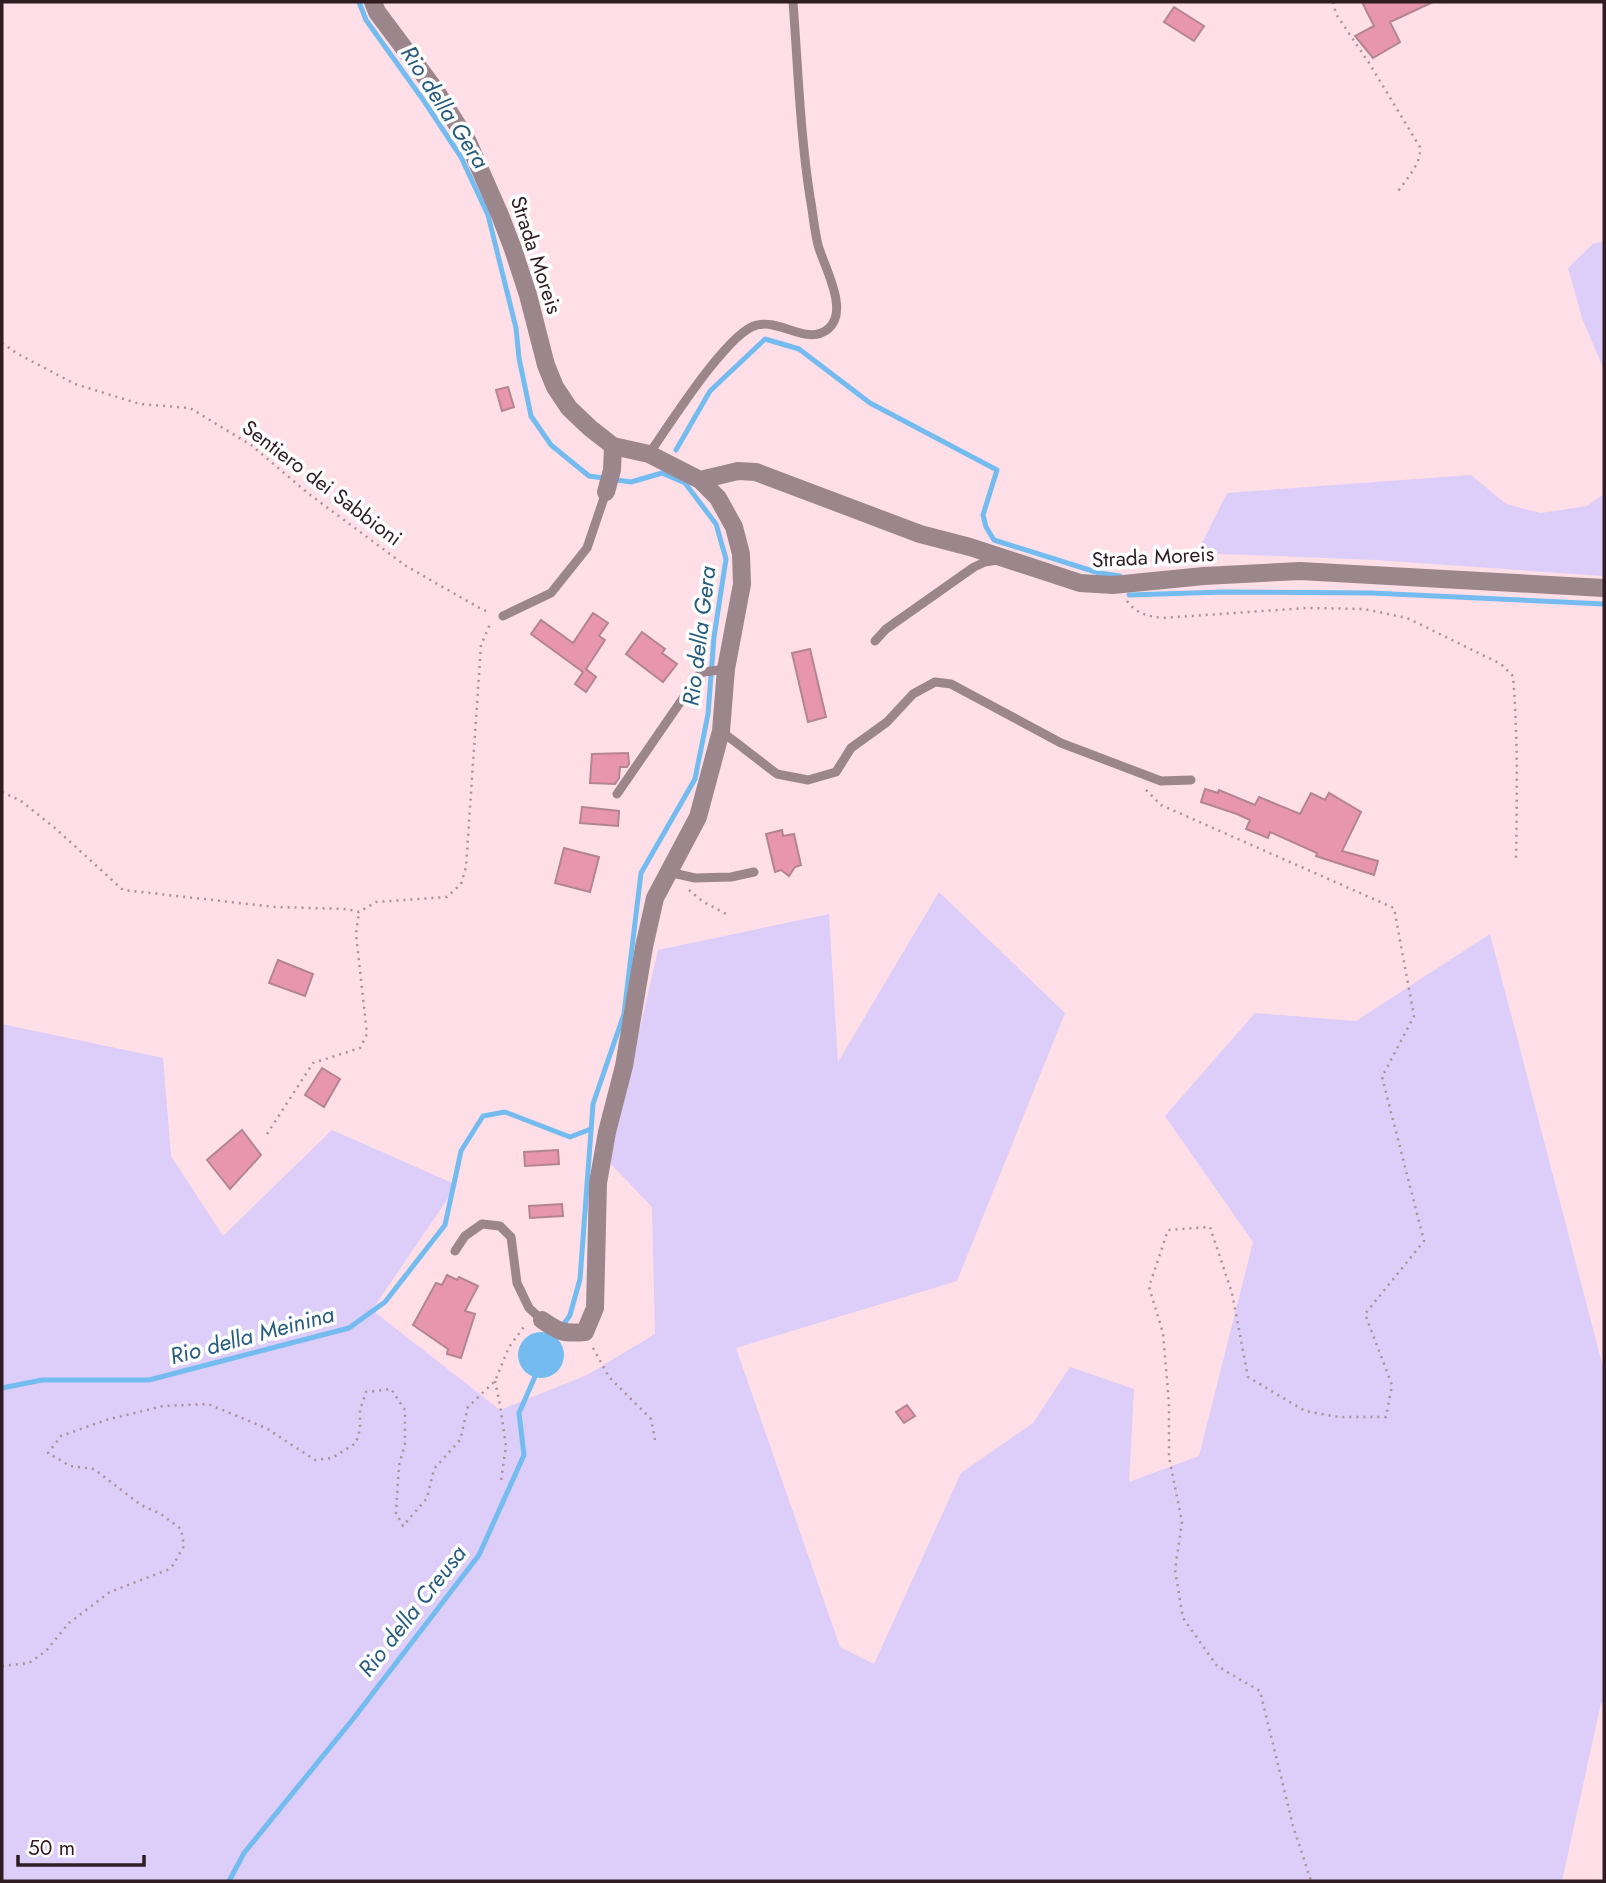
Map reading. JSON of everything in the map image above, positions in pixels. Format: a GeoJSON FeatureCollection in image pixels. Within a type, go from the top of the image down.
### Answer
{"type":"FeatureCollection","features":[{"type":"Feature","properties":{"kind":"street","name":"Strada Moreis"},"geometry":{"type":"LineString","coordinates":[[373,2],[377,12],[436,91],[468,142],[513,249],[546,365],[555,387],[569,408],[613,446]]}},
{"type":"Feature","properties":{"kind":"street"},"geometry":{"type":"LineString","coordinates":[[542,1320],[558,1332],[585,1332],[595,1308],[598,1184],[607,1132],[624,1066],[644,947],[655,898],[698,817],[721,731],[720,670],[742,584],[741,554],[734,527],[718,498],[700,480],[649,454],[613,446],[612,470],[606,492]]}},
{"type":"Feature","properties":{"kind":"street","name":"Strada Moreis"},"geometry":{"type":"LineString","coordinates":[[700,480],[738,471],[756,472],[920,534],[970,547],[1080,583],[1113,585],[1205,576],[1300,571],[1604,588]]}},
{"type":"Feature","properties":{"kind":"lane"},"geometry":{"type":"LineString","coordinates":[[649,454],[697,385],[736,336],[755,325],[775,324],[808,335],[819,334],[829,328],[836,317],[837,302],[818,243],[804,160],[793,2]]}},
{"type":"Feature","properties":{"kind":"lane"},"geometry":{"type":"LineString","coordinates":[[503,616],[551,593],[587,548],[606,492]]}},
{"type":"Feature","properties":{"kind":"lane"},"geometry":{"type":"LineString","coordinates":[[874,640],[974,567],[1002,559]]}},
{"type":"Feature","properties":{"kind":"lane"},"geometry":{"type":"LineString","coordinates":[[617,794],[699,675],[720,670]]}},
{"type":"Feature","properties":{"kind":"lane"},"geometry":{"type":"LineString","coordinates":[[721,731],[777,774],[808,780],[836,772],[851,748],[887,722],[913,694],[935,682],[950,684],[1061,743],[1161,781],[1191,780]]}},
{"type":"Feature","properties":{"kind":"lane"},"geometry":{"type":"LineString","coordinates":[[668,872],[695,878],[731,877],[754,872]]}},
{"type":"Feature","properties":{"kind":"lane"},"geometry":{"type":"LineString","coordinates":[[455,1251],[465,1236],[482,1224],[500,1227],[511,1237],[517,1283],[529,1308],[542,1320]]}},
{"type":"Feature","properties":{"kind":"path"},"geometry":{"type":"LineString","coordinates":[[1333,2],[1336,14],[1420,147],[1417,162],[1396,193]]}},
{"type":"Feature","properties":{"kind":"path","name":"Sentiero dei Sabbioni"},"geometry":{"type":"LineString","coordinates":[[2,343],[75,384],[140,404],[190,408],[251,445],[309,494],[406,566],[483,610],[503,616]]}},
{"type":"Feature","properties":{"kind":"path"},"geometry":{"type":"LineString","coordinates":[[1113,585],[1133,609],[1145,615],[1163,618],[1306,608],[1364,610],[1396,616],[1417,623],[1501,664],[1513,676],[1515,697],[1518,785],[1516,861]]}},
{"type":"Feature","properties":{"kind":"path"},"geometry":{"type":"LineString","coordinates":[[2,792],[21,801],[55,828],[123,890],[275,907],[347,909],[359,912],[376,902],[447,897],[461,884],[466,867],[481,645],[490,622],[503,616]]}},
{"type":"Feature","properties":{"kind":"path"},"geometry":{"type":"LineString","coordinates":[[1145,789],[1161,805],[1394,908],[1414,1016],[1382,1077],[1424,1241],[1365,1314],[1392,1385],[1386,1417],[1339,1417],[1305,1411],[1248,1377],[1232,1293],[1210,1227],[1168,1230],[1149,1287],[1163,1333],[1170,1404],[1169,1457],[1182,1522],[1175,1570],[1182,1618],[1217,1666],[1260,1691],[1293,1826],[1311,1881]]}},
{"type":"Feature","properties":{"kind":"path"},"geometry":{"type":"LineString","coordinates":[[668,872],[702,901],[730,916]]}},
{"type":"Feature","properties":{"kind":"path"},"geometry":{"type":"LineString","coordinates":[[267,1134],[313,1063],[359,1048],[368,1034],[356,934],[359,912]]}},
{"type":"Feature","properties":{"kind":"path"},"geometry":{"type":"LineString","coordinates":[[2,1666],[29,1663],[46,1651],[69,1623],[110,1592],[167,1570],[184,1546],[181,1529],[160,1514],[141,1505],[94,1469],[70,1466],[48,1453],[61,1436],[106,1420],[163,1406],[208,1404],[266,1428],[315,1460],[332,1458],[356,1443],[360,1429],[360,1410],[366,1392],[391,1389],[405,1410],[405,1444],[399,1465],[396,1513],[403,1526],[427,1498],[434,1469],[460,1440],[468,1407],[495,1381],[509,1347],[525,1325],[542,1320]]}},
{"type":"Feature","properties":{"kind":"path"},"geometry":{"type":"LineString","coordinates":[[585,1332],[609,1377],[651,1419],[656,1445]]}},
{"type":"Feature","properties":{"kind":"path"},"geometry":{"type":"LineString","coordinates":[[495,1381],[506,1446],[501,1481]]}},
{"type":"Feature","properties":{"kind":"shaded area"},"geometry":{"type":"Polygon","coordinates":[[[1604,241],[1604,370],[1582,318],[1568,268],[1593,244],[1604,241]]]}},
{"type":"Feature","properties":{"kind":"shaded area"},"geometry":{"type":"Polygon","coordinates":[[[1471,475],[1506,504],[1541,513],[1587,506],[1604,494],[1604,576],[1376,560],[1197,553],[1227,493],[1471,475]]]}},
{"type":"Feature","properties":{"kind":"shaded area"},"geometry":{"type":"Polygon","coordinates":[[[939,892],[1065,1013],[957,1281],[736,1348],[840,1647],[874,1664],[961,1473],[1033,1423],[1070,1367],[1134,1389],[1129,1482],[1199,1456],[1253,1242],[1165,1116],[1255,1013],[1356,1021],[1490,934],[1604,1371],[1604,1702],[1601,1703],[1562,1881],[2,1881],[2,1024],[163,1058],[171,1156],[223,1236],[332,1130],[457,1185],[372,1310],[500,1410],[587,1375],[655,1334],[652,1207],[609,1162],[658,950],[829,914],[838,1062],[939,892]]]}},
{"type":"Feature","properties":{"kind":"water"},"geometry":{"type":"Polygon","coordinates":[[[541,1332],[557,1339],[564,1355],[557,1371],[541,1378],[525,1371],[518,1355],[525,1339],[541,1332]]]}},
{"type":"Feature","properties":{"kind":"building"},"geometry":{"type":"Polygon","coordinates":[[[1362,2],[1433,2],[1390,22],[1400,42],[1373,58],[1355,36],[1374,26],[1362,2]]]}},
{"type":"Feature","properties":{"kind":"building"},"geometry":{"type":"Polygon","coordinates":[[[1174,7],[1204,26],[1194,41],[1164,22],[1174,7]]]}},
{"type":"Feature","properties":{"kind":"building"},"geometry":{"type":"Polygon","coordinates":[[[508,387],[514,407],[502,411],[496,390],[508,387]]]}},
{"type":"Feature","properties":{"kind":"building"},"geometry":{"type":"Polygon","coordinates":[[[593,613],[608,623],[599,636],[605,640],[586,669],[596,677],[586,692],[575,684],[583,672],[531,634],[541,620],[573,643],[593,613]]]}},
{"type":"Feature","properties":{"kind":"building"},"geometry":{"type":"Polygon","coordinates":[[[642,632],[665,649],[662,653],[677,664],[663,682],[626,654],[642,632]]]}},
{"type":"Feature","properties":{"kind":"building"},"geometry":{"type":"Polygon","coordinates":[[[810,649],[826,717],[808,722],[792,653],[810,649]]]}},
{"type":"Feature","properties":{"kind":"building"},"geometry":{"type":"Polygon","coordinates":[[[628,753],[629,764],[627,767],[620,767],[619,778],[615,784],[590,783],[592,754],[628,753]]]}},
{"type":"Feature","properties":{"kind":"building"},"geometry":{"type":"Polygon","coordinates":[[[1205,789],[1218,793],[1219,790],[1255,805],[1259,797],[1300,814],[1311,793],[1325,800],[1329,793],[1361,812],[1342,851],[1378,861],[1374,875],[1316,856],[1317,853],[1270,832],[1268,838],[1246,829],[1250,820],[1201,802],[1205,789]]]}},
{"type":"Feature","properties":{"kind":"building"},"geometry":{"type":"Polygon","coordinates":[[[582,807],[619,811],[618,826],[580,823],[582,807]]]}},
{"type":"Feature","properties":{"kind":"building"},"geometry":{"type":"Polygon","coordinates":[[[782,830],[783,836],[794,834],[801,865],[795,867],[789,876],[781,870],[775,872],[766,834],[782,830]]]}},
{"type":"Feature","properties":{"kind":"building"},"geometry":{"type":"Polygon","coordinates":[[[564,848],[599,857],[590,892],[555,883],[564,848]]]}},
{"type":"Feature","properties":{"kind":"building"},"geometry":{"type":"Polygon","coordinates":[[[278,960],[313,974],[305,996],[269,983],[278,960]]]}},
{"type":"Feature","properties":{"kind":"building"},"geometry":{"type":"Polygon","coordinates":[[[322,1068],[340,1079],[324,1107],[305,1095],[322,1068]]]}},
{"type":"Feature","properties":{"kind":"building"},"geometry":{"type":"Polygon","coordinates":[[[242,1130],[261,1155],[230,1189],[207,1160],[242,1130]]]}},
{"type":"Feature","properties":{"kind":"building"},"geometry":{"type":"Polygon","coordinates":[[[558,1150],[559,1164],[525,1166],[524,1152],[558,1150]]]}},
{"type":"Feature","properties":{"kind":"building"},"geometry":{"type":"Polygon","coordinates":[[[562,1204],[563,1216],[530,1218],[529,1206],[562,1204]]]}},
{"type":"Feature","properties":{"kind":"building"},"geometry":{"type":"Polygon","coordinates":[[[447,1275],[457,1280],[459,1277],[478,1286],[465,1311],[475,1314],[461,1358],[447,1354],[448,1349],[413,1325],[436,1283],[442,1285],[447,1275]]]}},
{"type":"Feature","properties":{"kind":"building"},"geometry":{"type":"Polygon","coordinates":[[[907,1405],[915,1416],[904,1423],[896,1412],[907,1405]]]}},
{"type":"Feature","properties":{"kind":"waterway","name":"Rio della Gera"},"geometry":{"type":"LineString","coordinates":[[359,2],[366,20],[461,157],[488,215],[516,328],[531,416],[551,445],[589,476],[631,482],[662,473],[685,483],[716,524],[726,559],[714,637],[708,714],[695,779],[641,873],[624,1014],[593,1104],[580,1279],[570,1315],[562,1327]]}},
{"type":"Feature","properties":{"kind":"waterway"},"geometry":{"type":"LineString","coordinates":[[676,450],[710,391],[765,339],[799,349],[870,403],[997,470],[983,515],[994,540],[1099,573],[1120,576]]}},
{"type":"Feature","properties":{"kind":"waterway"},"geometry":{"type":"LineString","coordinates":[[1129,595],[1223,592],[1371,593],[1604,604]]}},
{"type":"Feature","properties":{"kind":"waterway","name":"Rio della Meinina"},"geometry":{"type":"LineString","coordinates":[[2,1388],[42,1380],[149,1380],[349,1328],[385,1302],[445,1225],[461,1151],[483,1116],[505,1112],[570,1137],[591,1129]]}},
{"type":"Feature","properties":{"kind":"waterway","name":"Rio della Creusa"},"geometry":{"type":"LineString","coordinates":[[229,1881],[244,1853],[353,1719],[479,1555],[524,1455],[519,1413],[537,1372]]}}]}
